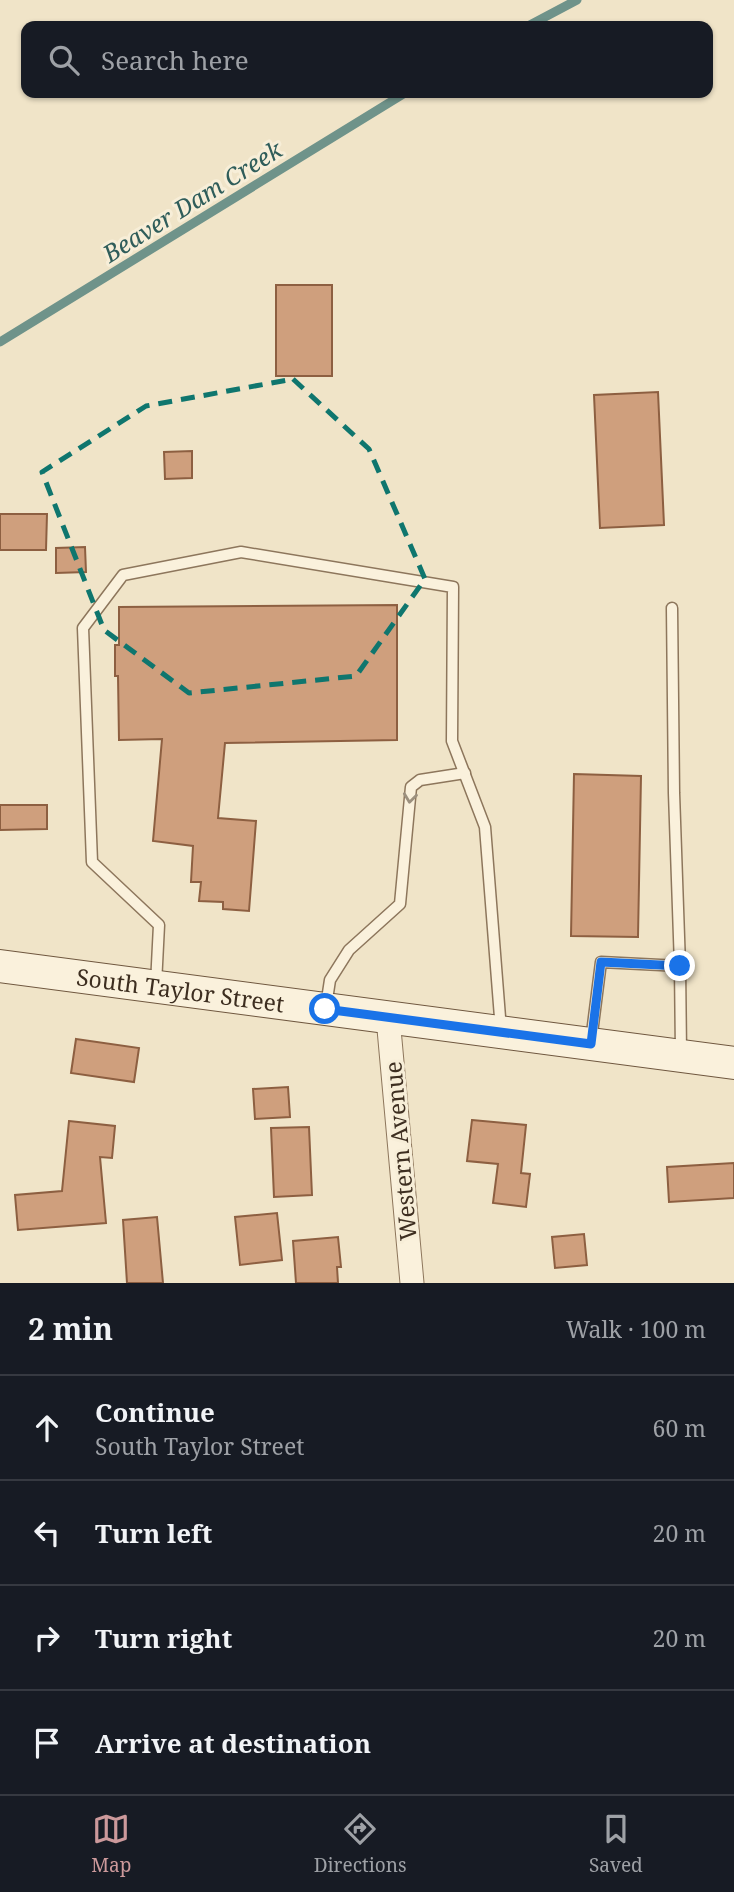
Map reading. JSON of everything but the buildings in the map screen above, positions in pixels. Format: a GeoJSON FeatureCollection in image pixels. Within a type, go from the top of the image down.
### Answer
{"type":"FeatureCollection","features":[{"type":"Feature","properties":{"kind":"street","name":"South Taylor Street"},"geometry":{"type":"LineString","coordinates":[[0,966],[734,1063]]}},
{"type":"Feature","properties":{"kind":"street","name":"Western Avenue"},"geometry":{"type":"LineString","coordinates":[[388,1018],[412,1283]]}},
{"type":"Feature","properties":{"kind":"lane"},"geometry":{"type":"LineString","coordinates":[[156,987],[159,925],[92,862],[83,628],[123,575],[241,552],[453,587],[452,740],[485,827],[501,1032]]}},
{"type":"Feature","properties":{"kind":"lane"},"geometry":{"type":"LineString","coordinates":[[672,608],[681,1056]]}},
{"type":"Feature","properties":{"kind":"lane"},"geometry":{"type":"LineString","coordinates":[[325,1009],[330,980],[349,950],[400,904],[411,787],[420,779],[465,773]]}},
{"type":"Feature","properties":{"kind":"lane"},"geometry":{"type":"LineString","coordinates":[[591,1044],[601,962],[680,966]]}},
{"type":"Feature","properties":{"kind":"highlighted area"},"geometry":{"type":"Polygon","coordinates":[[[293,379],[369,449],[425,579],[356,676],[189,693],[104,630],[42,472],[146,406],[293,379]]]}},
{"type":"Feature","properties":{"kind":"waterway","name":"Beaver Dam Creek"},"geometry":{"type":"LineString","coordinates":[[537,21],[577,0]]}},
{"type":"Feature","properties":{"kind":"waterway","name":"Beaver Dam Creek"},"geometry":{"type":"LineString","coordinates":[[0,342],[397,98]]}},
{"type":"Feature","properties":{"kind":"route"},"geometry":{"type":"LineString","coordinates":[[325,1009],[591,1044],[601,962],[680,966]]}}]}
